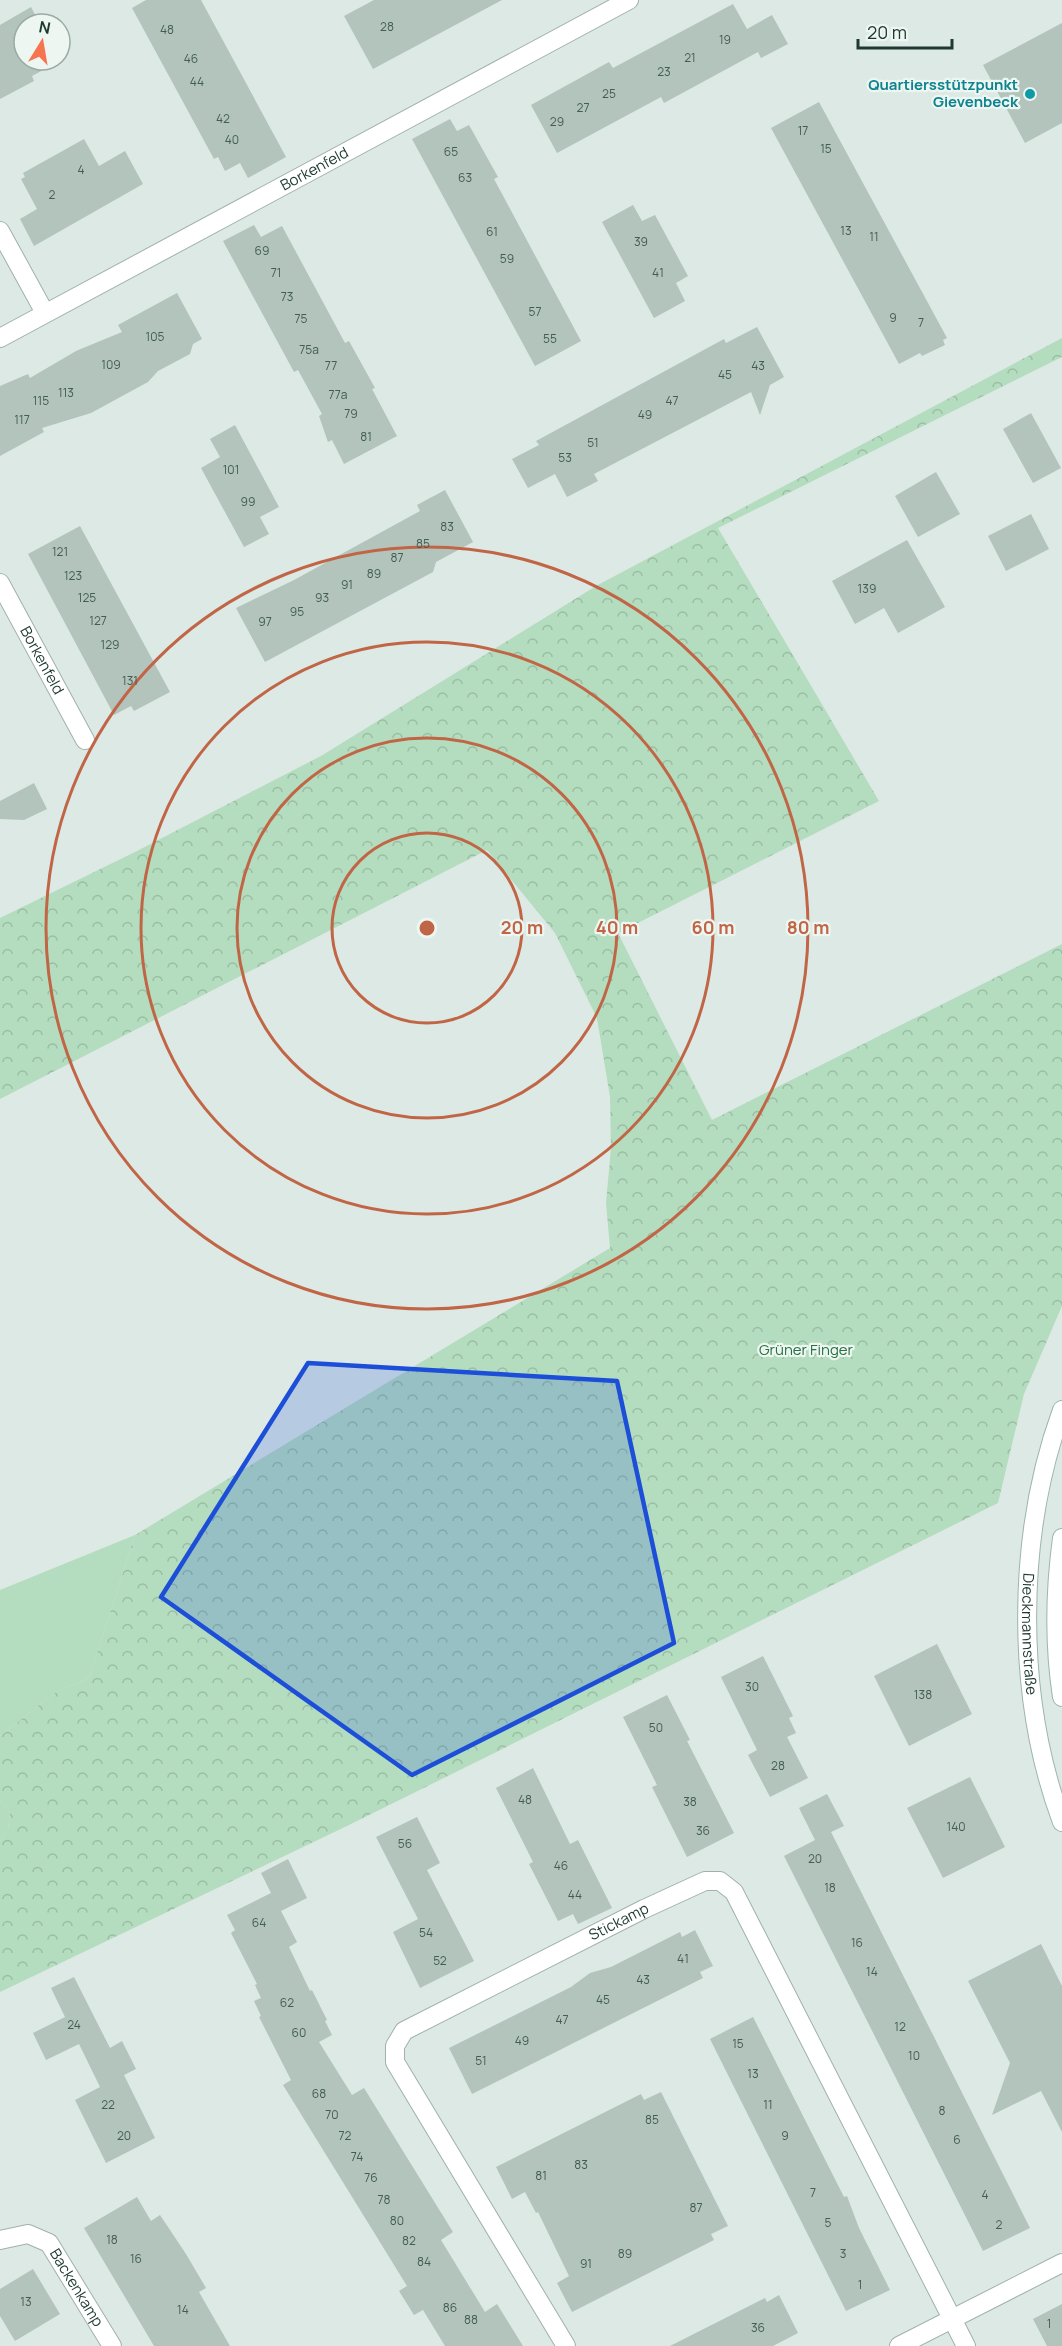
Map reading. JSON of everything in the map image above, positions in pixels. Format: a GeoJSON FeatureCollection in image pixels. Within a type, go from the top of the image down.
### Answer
{"type":"FeatureCollection","features":[{"type":"Feature","properties":{"kind":"street","name":"Borkenfeld"},"geometry":{"type":"LineString","coordinates":[[0,338],[629,0]]}},
{"type":"Feature","properties":{"kind":"street"},"geometry":{"type":"LineString","coordinates":[[0,231],[45,313]]}},
{"type":"Feature","properties":{"kind":"street","name":"Borkenfeld"},"geometry":{"type":"LineString","coordinates":[[0,583],[85,740]]}},
{"type":"Feature","properties":{"kind":"street","name":"Dieckmannstraße"},"geometry":{"type":"LineString","coordinates":[[1062,1410],[1038,1503],[1030,1561],[1028,1620],[1030,1683],[1035,1718],[1046,1770],[1062,1822]]}},
{"type":"Feature","properties":{"kind":"street","name":"Dieckmannstraße"},"geometry":{"type":"LineString","coordinates":[[1062,1538],[1057,1604],[1058,1659],[1062,1697]]}},
{"type":"Feature","properties":{"kind":"street","name":"Stickamp"},"geometry":{"type":"LineString","coordinates":[[566,2346],[395,2062],[395,2046],[404,2031],[644,1909],[705,1881],[720,1881],[734,1892],[966,2346]]}},
{"type":"Feature","properties":{"kind":"street","name":"Backenkamp"},"geometry":{"type":"LineString","coordinates":[[0,2240],[28,2234],[49,2243],[111,2346]]}},
{"type":"Feature","properties":{"kind":"street"},"geometry":{"type":"LineString","coordinates":[[899,2346],[1062,2263]]}},
{"type":"Feature","properties":{"kind":"highlighted area"},"geometry":{"type":"Polygon","coordinates":[[[308,1363],[617,1381],[674,1643],[412,1775],[161,1597],[308,1363]]]}},
{"type":"Feature","properties":{"kind":"green space","name":"Grüner Finger"},"geometry":{"type":"Polygon","coordinates":[[[1062,338],[1062,357],[718,528],[879,801],[618,933],[712,1120],[1062,944],[1062,1306],[1024,1394],[998,1503],[347,1826],[0,1992],[0,1841],[8,1830],[10,1813],[0,1801],[0,1736],[56,1692],[89,1678],[135,1535],[610,1248],[606,1203],[611,1148],[610,1097],[597,1018],[555,933],[487,850],[0,1099],[0,918],[133,853],[321,756],[596,586],[1062,338]]]}},
{"type":"Feature","properties":{"kind":"green space"},"geometry":{"type":"Polygon","coordinates":[[[135,1535],[89,1678],[56,1692],[0,1736],[0,1590],[135,1535]]]}},
{"type":"Feature","properties":{"kind":"green space"},"geometry":{"type":"Polygon","coordinates":[[[0,1801],[10,1813],[8,1830],[0,1841],[0,1801]]]}},
{"type":"Feature","properties":{"kind":"building"},"geometry":{"type":"Polygon","coordinates":[[[146,0],[201,0],[286,157],[248,178],[240,163],[225,171],[218,157],[214,159],[132,8],[146,0]]]}},
{"type":"Feature","properties":{"kind":"building"},"geometry":{"type":"Polygon","coordinates":[[[374,0],[502,0],[373,69],[344,16],[374,0]]]}},
{"type":"Feature","properties":{"kind":"building"},"geometry":{"type":"Polygon","coordinates":[[[733,4],[747,29],[772,15],[788,44],[761,58],[758,52],[664,103],[661,97],[557,153],[531,105],[609,62],[613,68],[733,4]]]}},
{"type":"Feature","properties":{"kind":"building"},"geometry":{"type":"Polygon","coordinates":[[[31,7],[34,12],[22,12],[31,7]]]}},
{"type":"Feature","properties":{"kind":"building"},"geometry":{"type":"Polygon","coordinates":[[[12,18],[12,72],[39,72],[32,76],[34,81],[0,99],[0,25],[12,18]]]}},
{"type":"Feature","properties":{"kind":"building","name":"Quartiersstützpunkt Gievenbeck"},"geometry":{"type":"Polygon","coordinates":[[[1062,23],[1062,123],[1025,143],[983,65],[1062,23]]]}},
{"type":"Feature","properties":{"kind":"building"},"geometry":{"type":"Polygon","coordinates":[[[819,102],[947,338],[943,340],[945,345],[922,356],[920,353],[899,364],[771,128],[819,102]]]}},
{"type":"Feature","properties":{"kind":"building"},"geometry":{"type":"Polygon","coordinates":[[[450,119],[457,131],[469,125],[498,177],[494,179],[581,341],[535,366],[412,139],[450,119]]]}},
{"type":"Feature","properties":{"kind":"building"},"geometry":{"type":"Polygon","coordinates":[[[84,139],[99,166],[125,151],[143,184],[34,246],[20,219],[37,209],[21,179],[25,177],[23,173],[84,139]]]}},
{"type":"Feature","properties":{"kind":"building"},"geometry":{"type":"Polygon","coordinates":[[[633,205],[642,221],[655,215],[688,276],[676,283],[685,301],[654,318],[602,222],[633,205]]]}},
{"type":"Feature","properties":{"kind":"building"},"geometry":{"type":"Polygon","coordinates":[[[254,225],[261,237],[282,226],[345,343],[349,341],[375,388],[372,389],[397,436],[344,464],[332,440],[328,442],[319,416],[322,414],[298,370],[294,372],[223,241],[254,225]]]}},
{"type":"Feature","properties":{"kind":"building"},"geometry":{"type":"Polygon","coordinates":[[[177,293],[202,339],[193,344],[190,354],[158,371],[148,382],[91,413],[42,428],[44,432],[0,456],[0,386],[28,374],[30,378],[76,351],[122,332],[118,325],[177,293]]]}},
{"type":"Feature","properties":{"kind":"building"},"geometry":{"type":"Polygon","coordinates":[[[757,327],[784,377],[770,385],[760,415],[751,392],[594,474],[598,481],[567,497],[555,474],[528,488],[512,459],[539,445],[536,441],[724,339],[726,343],[757,327]]]}},
{"type":"Feature","properties":{"kind":"building"},"geometry":{"type":"Polygon","coordinates":[[[1031,413],[1061,468],[1033,483],[1003,429],[1031,413]]]}},
{"type":"Feature","properties":{"kind":"building"},"geometry":{"type":"Polygon","coordinates":[[[235,425],[279,507],[260,517],[269,534],[244,547],[201,468],[220,457],[210,439],[235,425]]]}},
{"type":"Feature","properties":{"kind":"building"},"geometry":{"type":"Polygon","coordinates":[[[936,472],[960,514],[918,537],[895,496],[936,472]]]}},
{"type":"Feature","properties":{"kind":"building"},"geometry":{"type":"Polygon","coordinates":[[[445,490],[473,542],[436,562],[433,572],[265,662],[236,608],[294,580],[420,511],[417,505],[445,490]]]}},
{"type":"Feature","properties":{"kind":"building"},"geometry":{"type":"Polygon","coordinates":[[[1031,514],[1049,549],[1006,571],[988,536],[1031,514]]]}},
{"type":"Feature","properties":{"kind":"building"},"geometry":{"type":"Polygon","coordinates":[[[80,526],[170,692],[134,711],[131,706],[114,715],[28,554],[80,526]]]}},
{"type":"Feature","properties":{"kind":"building"},"geometry":{"type":"Polygon","coordinates":[[[907,540],[945,607],[898,633],[884,608],[855,624],[832,581],[907,540]]]}},
{"type":"Feature","properties":{"kind":"building"},"geometry":{"type":"Polygon","coordinates":[[[34,783],[47,809],[24,820],[0,819],[0,801],[34,783]]]}},
{"type":"Feature","properties":{"kind":"building"},"geometry":{"type":"Polygon","coordinates":[[[937,1644],[972,1714],[909,1746],[874,1676],[937,1644]]]}},
{"type":"Feature","properties":{"kind":"building"},"geometry":{"type":"Polygon","coordinates":[[[763,1656],[793,1716],[789,1718],[796,1733],[787,1737],[808,1778],[770,1797],[748,1755],[757,1750],[721,1677],[763,1656]]]}},
{"type":"Feature","properties":{"kind":"building"},"geometry":{"type":"Polygon","coordinates":[[[667,1695],[690,1740],[687,1741],[734,1833],[687,1857],[652,1787],[657,1785],[623,1717],[667,1695]]]}},
{"type":"Feature","properties":{"kind":"building"},"geometry":{"type":"Polygon","coordinates":[[[533,1768],[570,1844],[578,1840],[612,1908],[578,1924],[573,1914],[558,1921],[529,1864],[533,1862],[496,1788],[533,1768]]]}},
{"type":"Feature","properties":{"kind":"building"},"geometry":{"type":"Polygon","coordinates":[[[970,1777],[1005,1847],[943,1878],[907,1808],[970,1777]]]}},
{"type":"Feature","properties":{"kind":"building"},"geometry":{"type":"Polygon","coordinates":[[[827,1794],[844,1826],[831,1832],[1030,2228],[983,2251],[784,1856],[821,1837],[815,1840],[799,1808],[827,1794]]]}},
{"type":"Feature","properties":{"kind":"building"},"geometry":{"type":"Polygon","coordinates":[[[417,1817],[440,1863],[427,1870],[474,1961],[420,1988],[393,1932],[418,1919],[376,1837],[417,1817]]]}},
{"type":"Feature","properties":{"kind":"building"},"geometry":{"type":"Polygon","coordinates":[[[288,1859],[307,1898],[281,1911],[297,1942],[289,1947],[327,2020],[325,2021],[332,2035],[319,2042],[352,2095],[364,2088],[453,2232],[441,2240],[485,2312],[497,2304],[523,2346],[445,2346],[423,2310],[414,2315],[399,2291],[407,2286],[283,2085],[291,2080],[259,2017],[261,2016],[254,2001],[261,1998],[255,1985],[257,1984],[231,1933],[235,1930],[227,1915],[271,1893],[261,1873],[288,1859]]]}},
{"type":"Feature","properties":{"kind":"building"},"geometry":{"type":"Polygon","coordinates":[[[695,1930],[713,1966],[700,1972],[703,1978],[472,2094],[449,2048],[571,1987],[590,1973],[611,1967],[680,1932],[682,1937],[695,1930]]]}},
{"type":"Feature","properties":{"kind":"building"},"geometry":{"type":"Polygon","coordinates":[[[1041,1944],[1062,1986],[1062,2132],[1041,2091],[992,2115],[1010,2063],[968,1981],[1041,1944]]]}},
{"type":"Feature","properties":{"kind":"building"},"geometry":{"type":"Polygon","coordinates":[[[74,1977],[110,2048],[122,2041],[136,2069],[124,2075],[155,2138],[106,2163],[75,2100],[100,2087],[79,2044],[46,2060],[33,2033],[65,2017],[51,1988],[74,1977]]]}},
{"type":"Feature","properties":{"kind":"building"},"geometry":{"type":"Polygon","coordinates":[[[753,2017],[844,2197],[847,2196],[859,2228],[890,2290],[846,2311],[710,2039],[753,2017]]]}},
{"type":"Feature","properties":{"kind":"building"},"geometry":{"type":"Polygon","coordinates":[[[661,2092],[728,2226],[711,2234],[714,2240],[572,2312],[557,2283],[569,2276],[538,2212],[536,2213],[525,2192],[512,2199],[496,2167],[641,2094],[644,2100],[661,2092]]]}},
{"type":"Feature","properties":{"kind":"building"},"geometry":{"type":"Polygon","coordinates":[[[137,2197],[151,2221],[160,2215],[186,2254],[206,2288],[199,2292],[230,2346],[154,2346],[84,2228],[137,2197]]]}},
{"type":"Feature","properties":{"kind":"building"},"geometry":{"type":"Polygon","coordinates":[[[33,2269],[60,2314],[15,2341],[0,2316],[0,2289],[33,2269]]]}},
{"type":"Feature","properties":{"kind":"building"},"geometry":{"type":"Polygon","coordinates":[[[779,2295],[798,2333],[773,2346],[670,2346],[765,2298],[767,2302],[779,2295]]]}},
{"type":"Feature","properties":{"kind":"building"},"geometry":{"type":"Polygon","coordinates":[[[1062,2304],[1062,2346],[1047,2346],[1033,2319],[1062,2304]]]}},
{"type":"Feature","properties":{"kind":"place","name":"Quartiersstützpunkt Gievenbeck"},"geometry":{"type":"Point","coordinates":[1030,94]}}]}
